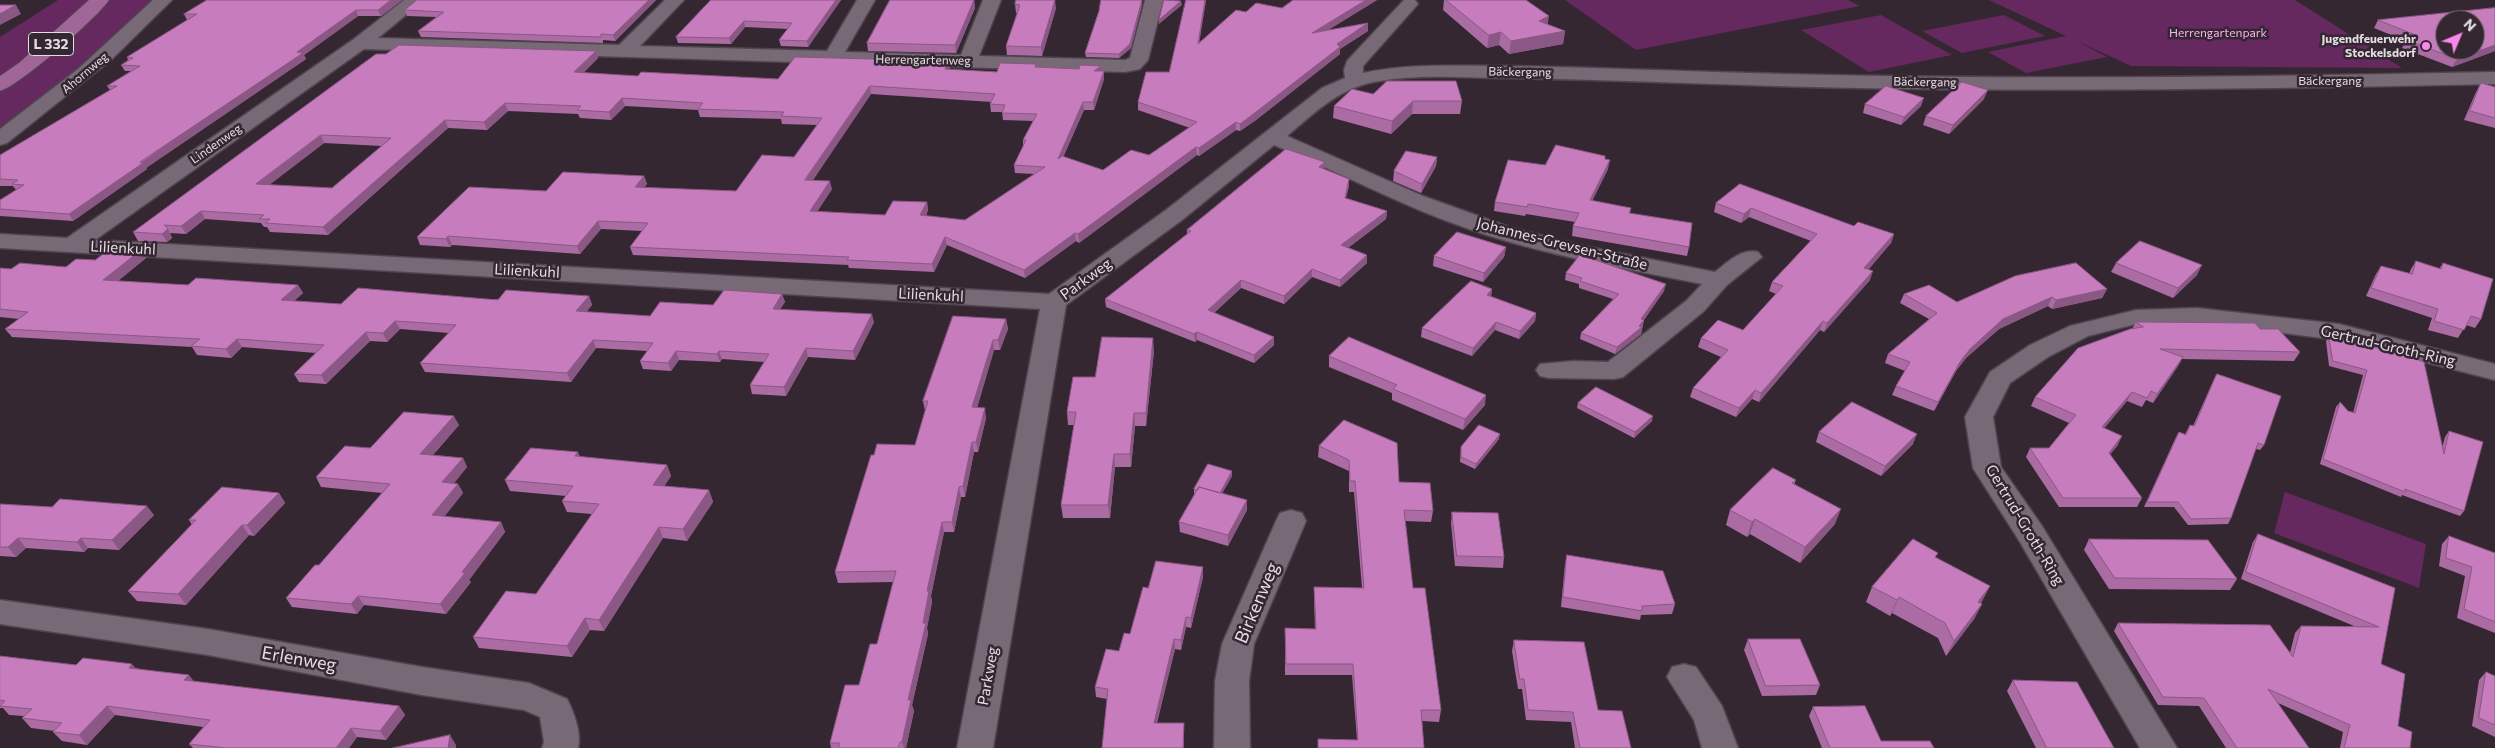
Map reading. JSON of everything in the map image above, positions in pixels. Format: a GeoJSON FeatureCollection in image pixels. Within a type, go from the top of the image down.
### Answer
{"type":"FeatureCollection","features":[{"type":"Feature","properties":{"kind":"main road","name":"L 332"},"geometry":{"type":"LineString","coordinates":[[0,85],[26,67],[100,0]]}},
{"type":"Feature","properties":{"kind":"street","name":"Ahornweg"},"geometry":{"type":"LineString","coordinates":[[0,139],[62,93],[122,41],[164,0]]}},
{"type":"Feature","properties":{"kind":"street","name":"Lindenweg"},"geometry":{"type":"LineString","coordinates":[[72,245],[360,43],[415,0]]}},
{"type":"Feature","properties":{"kind":"street"},"geometry":{"type":"LineString","coordinates":[[623,52],[675,0]]}},
{"type":"Feature","properties":{"kind":"street"},"geometry":{"type":"LineString","coordinates":[[832,58],[866,0]]}},
{"type":"Feature","properties":{"kind":"street"},"geometry":{"type":"LineString","coordinates":[[968,61],[992,0]]}},
{"type":"Feature","properties":{"kind":"street","name":"Herrengartenweg"},"geometry":{"type":"LineString","coordinates":[[360,43],[1125,66],[1133,65],[1139,60],[1154,0]]}},
{"type":"Feature","properties":{"kind":"street"},"geometry":{"type":"LineString","coordinates":[[1355,80],[1354,65],[1409,4]]}},
{"type":"Feature","properties":{"kind":"street","name":"Bäckergang"},"geometry":{"type":"LineString","coordinates":[[1355,80],[1384,75],[1461,72],[1556,72],[1810,81],[2066,84],[2495,78]]}},
{"type":"Feature","properties":{"kind":"street","name":"Parkweg"},"geometry":{"type":"LineString","coordinates":[[975,748],[1054,302],[1174,215],[1329,92],[1355,80]]}},
{"type":"Feature","properties":{"kind":"street","name":"Johannes-Grevsen-Straße"},"geometry":{"type":"LineString","coordinates":[[1272,137],[1325,158],[1370,181],[1429,207],[1504,233],[1572,250],[1719,280]]}},
{"type":"Feature","properties":{"kind":"street","name":"Lilienkuhl"},"geometry":{"type":"LineString","coordinates":[[0,241],[1054,302]]}},
{"type":"Feature","properties":{"kind":"street"},"geometry":{"type":"LineString","coordinates":[[1549,370],[1614,371],[1695,306],[1719,280],[1750,258]]}},
{"type":"Feature","properties":{"kind":"street","name":"Gertrud-Groth-Ring"},"geometry":{"type":"LineString","coordinates":[[2159,748],[2030,534],[1987,468],[1979,417],[1999,378],[2039,351],[2079,331],[2136,317],[2197,315],[2339,332],[2495,372]]}},
{"type":"Feature","properties":{"kind":"street","name":"Birkenweg"},"geometry":{"type":"LineString","coordinates":[[1232,748],[1232,682],[1238,644],[1291,521]]}},
{"type":"Feature","properties":{"kind":"street","name":"Erlenweg"},"geometry":{"type":"LineString","coordinates":[[0,612],[208,642],[422,681],[530,697],[555,709],[562,742],[560,748]]}},
{"type":"Feature","properties":{"kind":"street"},"geometry":{"type":"LineString","coordinates":[[1684,677],[1710,716],[1720,748]]}},
{"type":"Feature","properties":{"kind":"green space"},"geometry":{"type":"Polygon","coordinates":[[[58,0],[152,0],[108,45],[0,133],[0,37],[58,0]]]}},
{"type":"Feature","properties":{"kind":"green space"},"geometry":{"type":"Polygon","coordinates":[[[1565,0],[1848,0],[1860,6],[1636,50],[1565,0]]]}},
{"type":"Feature","properties":{"kind":"green space","name":"Herrengartenpark"},"geometry":{"type":"Polygon","coordinates":[[[1989,0],[2295,0],[2402,68],[2131,66],[2077,41],[2107,57],[2026,73],[1988,52],[2066,36],[1989,0]]]}},
{"type":"Feature","properties":{"kind":"green space"},"geometry":{"type":"Polygon","coordinates":[[[1881,15],[1952,55],[1869,72],[1801,30],[1881,15]]]}},
{"type":"Feature","properties":{"kind":"green space"},"geometry":{"type":"Polygon","coordinates":[[[2004,15],[2045,36],[1962,53],[1922,31],[2004,15]]]}},
{"type":"Feature","properties":{"kind":"green space"},"geometry":{"type":"Polygon","coordinates":[[[2285,492],[2426,544],[2419,588],[2274,533],[2285,492]]]}},
{"type":"Feature","properties":{"kind":"building"},"geometry":{"type":"Polygon","coordinates":[[[207,0],[391,0],[378,10],[356,10],[297,52],[303,53],[140,162],[143,163],[69,214],[0,209],[0,200],[24,185],[12,184],[18,180],[0,179],[0,155],[117,86],[107,86],[140,66],[121,65],[133,58],[127,57],[197,14],[184,14],[207,0]]]}},
{"type":"Feature","properties":{"kind":"building"},"geometry":{"type":"Polygon","coordinates":[[[417,0],[649,0],[613,35],[601,34],[601,37],[418,31],[444,12],[405,10],[417,0]]]}},
{"type":"Feature","properties":{"kind":"building"},"geometry":{"type":"Polygon","coordinates":[[[711,0],[836,0],[807,41],[779,40],[792,23],[744,21],[729,38],[676,37],[711,0]]]}},
{"type":"Feature","properties":{"kind":"building"},"geometry":{"type":"Polygon","coordinates":[[[890,0],[974,0],[955,45],[867,43],[890,0]]]}},
{"type":"Feature","properties":{"kind":"building"},"geometry":{"type":"Polygon","coordinates":[[[1016,0],[1055,0],[1041,47],[1006,46],[1020,5],[1015,4],[1016,0]]]}},
{"type":"Feature","properties":{"kind":"building"},"geometry":{"type":"Polygon","coordinates":[[[1101,0],[1142,0],[1130,44],[1119,54],[1085,53],[1101,0]]]}},
{"type":"Feature","properties":{"kind":"building"},"geometry":{"type":"Polygon","coordinates":[[[1164,0],[1181,1],[1159,20],[1164,0]]]}},
{"type":"Feature","properties":{"kind":"building"},"geometry":{"type":"Polygon","coordinates":[[[1186,0],[1205,0],[1198,44],[1236,10],[1246,12],[1256,3],[1282,8],[1293,0],[1366,0],[1312,33],[1368,23],[1337,44],[1340,47],[1240,124],[1236,122],[1199,148],[1196,147],[1078,234],[1075,233],[1024,270],[945,237],[932,264],[847,260],[849,257],[630,247],[648,223],[598,221],[577,246],[448,236],[446,239],[417,237],[469,187],[546,191],[563,172],[644,176],[635,187],[736,191],[762,155],[794,157],[822,118],[781,116],[784,112],[698,109],[703,103],[622,98],[609,112],[577,110],[581,106],[505,103],[484,122],[445,120],[323,227],[265,223],[270,219],[259,219],[264,215],[201,211],[181,226],[164,225],[168,229],[162,234],[133,232],[376,54],[386,54],[399,45],[596,51],[574,72],[638,76],[641,72],[778,79],[795,57],[949,61],[945,69],[997,72],[1000,63],[1036,64],[1035,67],[1079,69],[1080,65],[1101,66],[1094,71],[1104,71],[1093,102],[1083,102],[1058,159],[1062,156],[1103,170],[1131,150],[1149,155],[1197,122],[1138,102],[1146,72],[1169,72],[1186,0]],[[870,86],[805,180],[830,181],[810,211],[885,215],[893,201],[927,202],[920,215],[965,220],[1045,167],[1014,165],[1026,140],[1023,140],[1037,114],[1002,113],[1005,105],[990,104],[995,94],[870,86]],[[321,135],[256,184],[332,188],[391,138],[321,135]]]}},
{"type":"Feature","properties":{"kind":"building"},"geometry":{"type":"Polygon","coordinates":[[[1446,0],[1526,0],[1549,16],[1539,21],[1565,31],[1511,41],[1501,32],[1489,35],[1446,0]]]}},
{"type":"Feature","properties":{"kind":"building"},"geometry":{"type":"Polygon","coordinates":[[[0,5],[16,5],[0,14],[0,5]]]}},
{"type":"Feature","properties":{"kind":"building"},"geometry":{"type":"Polygon","coordinates":[[[2495,8],[2495,45],[2485,49],[2485,10],[2476,10],[2495,8]]]}},
{"type":"Feature","properties":{"kind":"building"},"geometry":{"type":"Polygon","coordinates":[[[2435,14],[2435,51],[2407,40],[2418,36],[2378,20],[2435,14]]]}},
{"type":"Feature","properties":{"kind":"building"},"geometry":{"type":"Polygon","coordinates":[[[1387,81],[1456,81],[1462,101],[1413,101],[1392,121],[1334,106],[1352,89],[1373,94],[1387,81]]]}},
{"type":"Feature","properties":{"kind":"building"},"geometry":{"type":"Polygon","coordinates":[[[1962,82],[1988,90],[1953,125],[1926,116],[1962,82]]]}},
{"type":"Feature","properties":{"kind":"building"},"geometry":{"type":"Polygon","coordinates":[[[2481,83],[2495,87],[2495,118],[2470,111],[2481,83]]]}},
{"type":"Feature","properties":{"kind":"building"},"geometry":{"type":"Polygon","coordinates":[[[1886,86],[1924,98],[1904,117],[1865,104],[1886,86]]]}},
{"type":"Feature","properties":{"kind":"building"},"geometry":{"type":"Polygon","coordinates":[[[1556,145],[1605,156],[1605,159],[1610,160],[1590,200],[1631,208],[1629,213],[1692,223],[1689,247],[1573,226],[1579,213],[1528,204],[1527,207],[1495,202],[1508,160],[1545,165],[1556,145]]]}},
{"type":"Feature","properties":{"kind":"building"},"geometry":{"type":"Polygon","coordinates":[[[1286,149],[1325,162],[1319,167],[1349,179],[1345,198],[1387,211],[1341,245],[1367,255],[1340,280],[1312,269],[1284,296],[1241,280],[1208,310],[1274,337],[1254,355],[1105,299],[1191,231],[1187,230],[1286,149]]]}},
{"type":"Feature","properties":{"kind":"building"},"geometry":{"type":"Polygon","coordinates":[[[1406,151],[1437,157],[1422,184],[1394,171],[1406,151]]]}},
{"type":"Feature","properties":{"kind":"building"},"geometry":{"type":"Polygon","coordinates":[[[1740,184],[1854,226],[1858,222],[1894,234],[1864,268],[1873,271],[1827,323],[1823,321],[1761,393],[1755,390],[1739,408],[1693,388],[1728,350],[1701,338],[1718,320],[1743,330],[1783,286],[1772,282],[1817,234],[1751,208],[1744,214],[1716,203],[1740,184]]]}},
{"type":"Feature","properties":{"kind":"building"},"geometry":{"type":"Polygon","coordinates":[[[1457,232],[1506,247],[1484,273],[1434,256],[1457,232]]]}},
{"type":"Feature","properties":{"kind":"building"},"geometry":{"type":"Polygon","coordinates":[[[2140,241],[2202,265],[2178,288],[2116,263],[2140,241]]]}},
{"type":"Feature","properties":{"kind":"building"},"geometry":{"type":"Polygon","coordinates":[[[111,248],[141,250],[103,280],[188,285],[196,278],[298,285],[281,300],[341,304],[358,288],[498,300],[506,290],[589,296],[576,311],[650,316],[660,302],[713,305],[724,290],[782,294],[773,309],[872,314],[853,351],[806,348],[784,387],[750,385],[769,354],[719,351],[717,354],[676,351],[668,363],[640,361],[653,343],[593,340],[567,373],[420,363],[456,325],[395,321],[383,333],[366,332],[321,375],[294,374],[324,345],[237,339],[226,349],[191,346],[200,339],[5,329],[28,312],[0,309],[0,268],[11,269],[20,263],[66,267],[76,259],[95,260],[111,248]]]}},
{"type":"Feature","properties":{"kind":"building"},"geometry":{"type":"Polygon","coordinates":[[[1580,255],[1666,284],[1641,319],[1644,320],[1639,326],[1642,327],[1617,347],[1581,333],[1619,294],[1580,281],[1582,278],[1566,273],[1580,255]]]}},
{"type":"Feature","properties":{"kind":"building"},"geometry":{"type":"Polygon","coordinates":[[[2416,261],[2441,269],[2443,263],[2493,279],[2481,319],[2471,316],[2464,330],[2434,321],[2438,309],[2371,288],[2381,266],[2412,274],[2416,261]]]}},
{"type":"Feature","properties":{"kind":"building"},"geometry":{"type":"Polygon","coordinates":[[[2076,263],[2107,289],[2056,300],[2052,297],[2003,319],[1970,349],[1960,362],[1938,402],[1896,386],[1910,362],[1888,354],[1937,313],[1904,294],[1929,285],[1957,302],[2015,276],[2076,263]]]}},
{"type":"Feature","properties":{"kind":"building"},"geometry":{"type":"Polygon","coordinates":[[[1471,281],[1492,289],[1487,295],[1536,313],[1520,331],[1496,322],[1473,348],[1422,328],[1471,281]]]}},
{"type":"Feature","properties":{"kind":"building"},"geometry":{"type":"Polygon","coordinates":[[[953,316],[1006,319],[998,340],[993,340],[972,407],[985,408],[976,442],[972,442],[963,486],[959,487],[952,522],[942,522],[927,591],[929,591],[923,623],[926,623],[908,700],[911,700],[902,742],[900,742],[898,748],[838,748],[840,743],[830,743],[845,685],[859,685],[870,644],[877,644],[896,571],[835,572],[871,455],[874,455],[877,444],[915,445],[928,401],[923,401],[953,316]]]}},
{"type":"Feature","properties":{"kind":"building"},"geometry":{"type":"Polygon","coordinates":[[[2136,322],[2255,323],[2260,329],[2278,329],[2300,352],[2160,349],[2183,357],[2157,394],[2151,391],[2147,398],[2132,392],[2102,427],[2122,436],[2109,453],[2142,498],[2063,498],[2030,448],[2049,448],[2076,415],[2035,397],[2078,348],[2130,329],[2143,327],[2136,322]]]}},
{"type":"Feature","properties":{"kind":"building"},"geometry":{"type":"Polygon","coordinates":[[[2329,336],[2402,354],[2424,362],[2444,454],[2449,431],[2483,442],[2464,511],[2405,489],[2405,492],[2323,459],[2340,402],[2348,411],[2355,413],[2367,370],[2333,361],[2329,336]]]}},
{"type":"Feature","properties":{"kind":"building"},"geometry":{"type":"Polygon","coordinates":[[[1102,337],[1153,338],[1146,413],[1134,413],[1130,454],[1114,454],[1108,505],[1061,505],[1076,412],[1067,412],[1073,377],[1095,377],[1102,337]]]}},
{"type":"Feature","properties":{"kind":"building"},"geometry":{"type":"Polygon","coordinates":[[[1349,337],[1486,395],[1465,419],[1393,389],[1397,385],[1329,356],[1349,337]]]}},
{"type":"Feature","properties":{"kind":"building"},"geometry":{"type":"Polygon","coordinates":[[[2217,374],[2281,396],[2264,445],[2258,443],[2231,518],[2191,519],[2178,502],[2147,502],[2179,432],[2186,435],[2190,425],[2194,426],[2217,374]]]}},
{"type":"Feature","properties":{"kind":"building"},"geometry":{"type":"Polygon","coordinates":[[[1596,387],[1653,416],[1635,432],[1578,403],[1596,387]]]}},
{"type":"Feature","properties":{"kind":"building"},"geometry":{"type":"Polygon","coordinates":[[[1852,402],[1917,434],[1885,466],[1819,432],[1852,402]]]}},
{"type":"Feature","properties":{"kind":"building"},"geometry":{"type":"Polygon","coordinates":[[[404,412],[454,416],[420,454],[463,458],[442,482],[458,484],[432,515],[501,522],[462,572],[465,573],[440,604],[358,596],[351,604],[286,598],[315,565],[319,565],[390,484],[316,477],[345,446],[370,448],[404,412]]]}},
{"type":"Feature","properties":{"kind":"building"},"geometry":{"type":"Polygon","coordinates":[[[1344,420],[1397,443],[1399,482],[1430,483],[1433,511],[1404,510],[1413,588],[1425,588],[1441,710],[1421,710],[1424,748],[1318,748],[1318,739],[1358,740],[1353,664],[1286,664],[1285,628],[1316,629],[1314,587],[1364,588],[1355,481],[1350,481],[1349,460],[1319,446],[1344,420]]]}},
{"type":"Feature","properties":{"kind":"building"},"geometry":{"type":"Polygon","coordinates":[[[1479,425],[1500,434],[1476,464],[1461,457],[1461,447],[1479,425]]]}},
{"type":"Feature","properties":{"kind":"building"},"geometry":{"type":"Polygon","coordinates":[[[531,448],[578,452],[575,456],[667,465],[653,485],[709,490],[683,529],[659,527],[599,620],[585,618],[567,646],[473,637],[506,591],[536,594],[599,504],[562,501],[573,486],[505,480],[531,448]]]}},
{"type":"Feature","properties":{"kind":"building"},"geometry":{"type":"Polygon","coordinates":[[[1208,464],[1232,471],[1220,493],[1199,487],[1198,490],[1194,489],[1208,464]]]}},
{"type":"Feature","properties":{"kind":"building"},"geometry":{"type":"Polygon","coordinates":[[[1773,468],[1796,480],[1792,483],[1841,509],[1805,547],[1755,519],[1752,522],[1730,510],[1773,468]]]}},
{"type":"Feature","properties":{"kind":"building"},"geometry":{"type":"Polygon","coordinates":[[[222,487],[279,493],[247,525],[242,525],[178,594],[128,591],[196,520],[189,520],[222,487]]]}},
{"type":"Feature","properties":{"kind":"building"},"geometry":{"type":"Polygon","coordinates":[[[1199,487],[1247,500],[1228,535],[1179,522],[1199,487]]]}},
{"type":"Feature","properties":{"kind":"building"},"geometry":{"type":"Polygon","coordinates":[[[60,499],[147,506],[112,540],[81,538],[77,542],[18,538],[8,547],[0,547],[0,504],[52,507],[60,499]]]}},
{"type":"Feature","properties":{"kind":"building"},"geometry":{"type":"Polygon","coordinates":[[[1452,512],[1498,513],[1504,557],[1457,556],[1452,512]]]}},
{"type":"Feature","properties":{"kind":"building"},"geometry":{"type":"Polygon","coordinates":[[[2258,534],[2395,588],[2381,664],[2405,674],[2398,726],[2412,732],[2410,748],[2344,748],[2350,725],[2268,689],[2309,748],[2237,748],[2204,698],[2163,697],[2118,623],[2270,625],[2293,657],[2301,626],[2379,627],[2246,572],[2258,534]]]}},
{"type":"Feature","properties":{"kind":"building"},"geometry":{"type":"Polygon","coordinates":[[[2449,536],[2495,553],[2495,622],[2464,609],[2472,567],[2446,558],[2449,536]]]}},
{"type":"Feature","properties":{"kind":"building"},"geometry":{"type":"Polygon","coordinates":[[[1913,539],[1938,553],[1935,557],[1990,586],[1978,602],[1982,604],[1954,641],[1945,623],[1899,597],[1897,600],[1872,587],[1913,539]]]}},
{"type":"Feature","properties":{"kind":"building"},"geometry":{"type":"Polygon","coordinates":[[[2089,539],[2208,540],[2237,579],[2115,578],[2089,539]]]}},
{"type":"Feature","properties":{"kind":"building"},"geometry":{"type":"Polygon","coordinates":[[[1567,555],[1663,571],[1675,604],[1642,606],[1642,611],[1563,597],[1567,555]]]}},
{"type":"Feature","properties":{"kind":"building"},"geometry":{"type":"Polygon","coordinates":[[[1156,561],[1203,567],[1191,618],[1186,617],[1181,640],[1174,639],[1154,723],[1184,723],[1183,748],[1102,748],[1108,689],[1095,687],[1106,649],[1119,651],[1124,633],[1130,634],[1143,587],[1148,588],[1156,561]]]}},
{"type":"Feature","properties":{"kind":"building"},"geometry":{"type":"Polygon","coordinates":[[[1748,639],[1800,639],[1820,685],[1766,686],[1748,639]]]}},
{"type":"Feature","properties":{"kind":"building"},"geometry":{"type":"Polygon","coordinates":[[[1514,640],[1584,642],[1598,710],[1622,711],[1631,748],[1580,748],[1573,712],[1528,710],[1524,679],[1520,679],[1514,640]]]}},
{"type":"Feature","properties":{"kind":"building"},"geometry":{"type":"Polygon","coordinates":[[[0,656],[76,665],[83,658],[132,664],[129,668],[189,675],[184,680],[399,706],[380,731],[351,728],[336,748],[226,748],[189,744],[210,720],[107,706],[79,735],[53,732],[62,723],[22,718],[32,709],[0,706],[5,701],[0,700],[0,656]]]}},
{"type":"Feature","properties":{"kind":"building"},"geometry":{"type":"Polygon","coordinates":[[[2486,672],[2495,676],[2495,725],[2479,718],[2486,672]]]}},
{"type":"Feature","properties":{"kind":"building"},"geometry":{"type":"Polygon","coordinates":[[[2013,680],[2077,682],[2114,748],[2047,748],[2013,680]]]}},
{"type":"Feature","properties":{"kind":"building"},"geometry":{"type":"Polygon","coordinates":[[[1865,706],[1881,741],[1930,741],[1934,748],[1830,748],[1813,707],[1865,706]]]}},
{"type":"Feature","properties":{"kind":"building"},"geometry":{"type":"Polygon","coordinates":[[[450,735],[448,748],[393,748],[450,735]]]}},
{"type":"Feature","properties":{"kind":"place","name":"Jugendfeuerwehr Stockelsdorf"},"geometry":{"type":"Point","coordinates":[2426,46]}}]}
